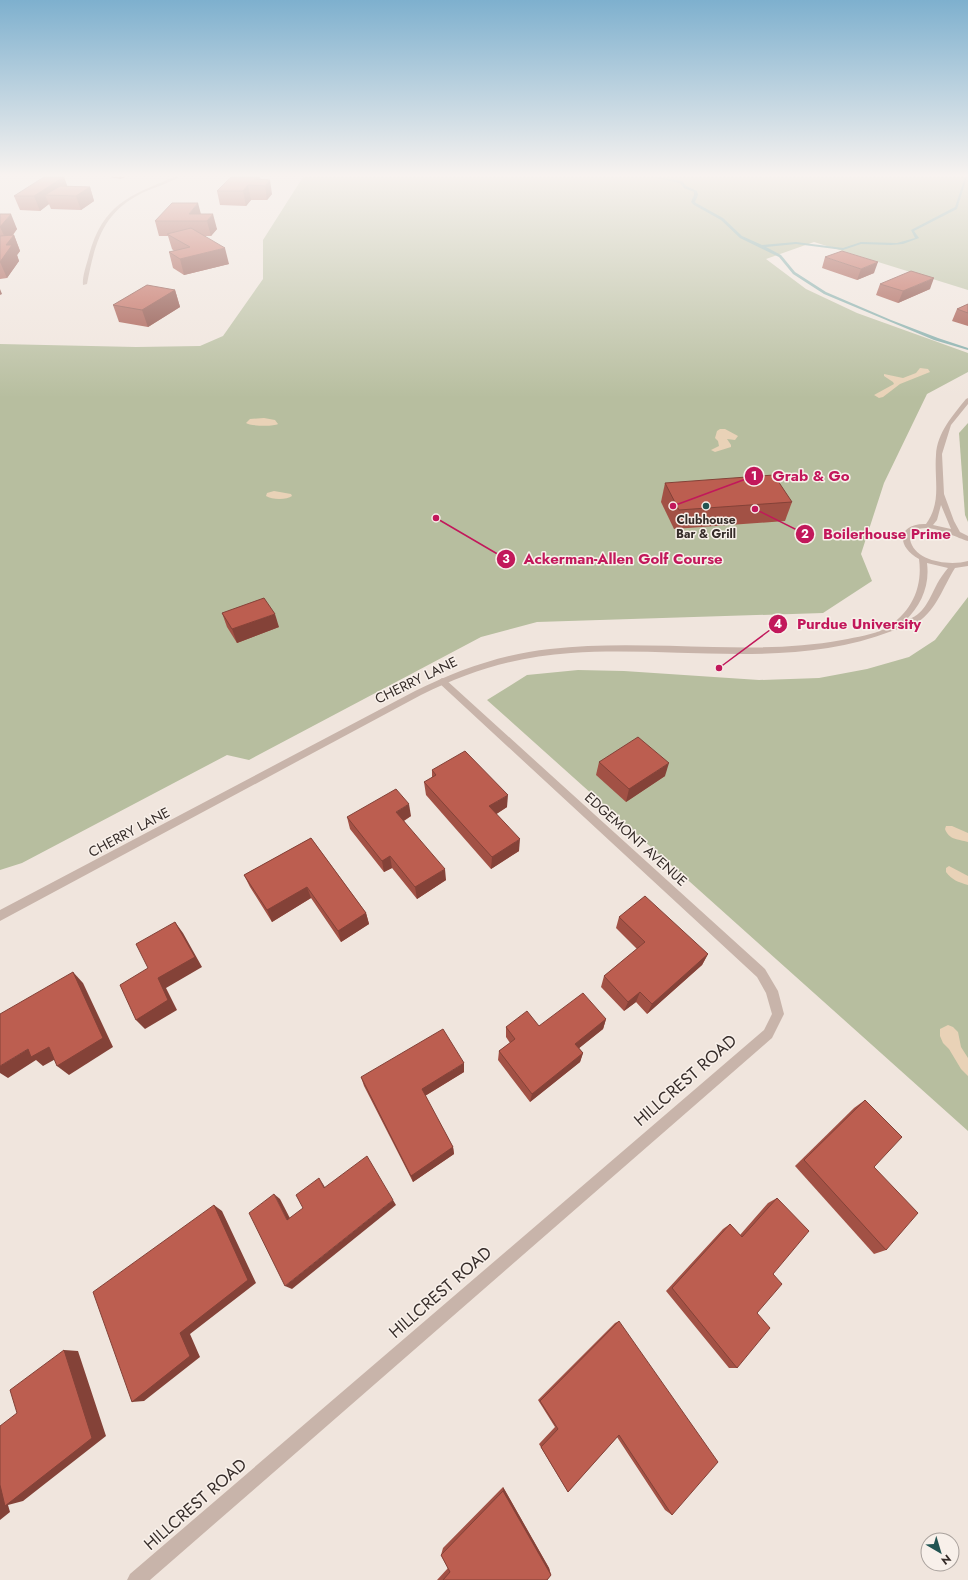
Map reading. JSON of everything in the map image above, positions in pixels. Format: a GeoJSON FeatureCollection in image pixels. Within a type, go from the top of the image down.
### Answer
{"type":"FeatureCollection","features":[{"type":"Feature","properties":{"kind":"street"},"geometry":{"type":"LineString","coordinates":[[85,284],[93,251]]}},
{"type":"Feature","properties":{"kind":"street"},"geometry":{"type":"LineString","coordinates":[[956,532],[950,521],[941,494],[939,454],[948,425],[968,400]]}},
{"type":"Feature","properties":{"kind":"street"},"geometry":{"type":"LineString","coordinates":[[928,526],[933,520],[941,494]]}},
{"type":"Feature","properties":{"kind":"street"},"geometry":{"type":"LineString","coordinates":[[968,539],[947,529],[928,526],[911,530],[905,540],[908,547],[923,559],[943,565],[953,566],[968,564]]}},
{"type":"Feature","properties":{"kind":"street","name":"CHERRY LANE"},"geometry":{"type":"LineString","coordinates":[[889,629],[906,615],[920,597],[924,580],[923,559]]}},
{"type":"Feature","properties":{"kind":"street","name":"CHERRY LANE"},"geometry":{"type":"LineString","coordinates":[[0,916],[442,681],[473,668],[508,658],[550,652],[620,649],[798,650],[830,646],[870,637],[914,621],[925,612],[934,600],[941,584],[953,566]]}},
{"type":"Feature","properties":{"kind":"street","name":"EDGEMONT AVENUE"},"geometry":{"type":"LineString","coordinates":[[442,681],[761,973],[772,991],[778,1014],[768,1034]]}},
{"type":"Feature","properties":{"kind":"street","name":"HILLCREST ROAD"},"geometry":{"type":"LineString","coordinates":[[136,1580],[768,1034]]}},
{"type":"Feature","properties":{"kind":"green space"},"geometry":{"type":"Polygon","coordinates":[[[263,251],[789,251],[766,259],[806,289],[857,313],[968,353],[968,372],[927,394],[884,483],[861,554],[872,581],[823,613],[537,622],[481,637],[249,760],[227,755],[22,863],[0,870],[0,344],[136,347],[200,346],[223,336],[263,279],[263,251]]]}},
{"type":"Feature","properties":{"kind":"green space"},"geometry":{"type":"Polygon","coordinates":[[[842,251],[968,251],[968,290],[842,251]]]}},
{"type":"Feature","properties":{"kind":"green space"},"geometry":{"type":"Polygon","coordinates":[[[968,423],[968,522],[965,515],[959,433],[968,423]]]}},
{"type":"Feature","properties":{"kind":"green space"},"geometry":{"type":"Polygon","coordinates":[[[968,597],[968,1131],[487,700],[527,675],[578,670],[624,671],[759,680],[819,678],[867,669],[909,657],[935,640],[968,597]]]}},
{"type":"Feature","properties":{"kind":"sand"},"geometry":{"type":"Polygon","coordinates":[[[920,368],[928,369],[930,372],[900,384],[883,397],[879,398],[874,395],[894,384],[884,376],[884,374],[903,378],[916,373],[920,368]]]}},
{"type":"Feature","properties":{"kind":"sand"},"geometry":{"type":"Polygon","coordinates":[[[264,418],[275,420],[278,424],[262,426],[246,423],[250,419],[264,418]]]}},
{"type":"Feature","properties":{"kind":"sand"},"geometry":{"type":"Polygon","coordinates":[[[720,429],[725,429],[738,436],[735,440],[727,439],[731,447],[715,452],[711,450],[719,446],[718,441],[715,438],[717,431],[720,429]]]}},
{"type":"Feature","properties":{"kind":"sand"},"geometry":{"type":"Polygon","coordinates":[[[274,491],[291,494],[292,496],[279,499],[266,496],[267,493],[274,491]]]}},
{"type":"Feature","properties":{"kind":"sand"},"geometry":{"type":"Polygon","coordinates":[[[946,826],[952,826],[968,833],[968,842],[951,837],[945,829],[946,826]]]}},
{"type":"Feature","properties":{"kind":"sand"},"geometry":{"type":"Polygon","coordinates":[[[949,866],[968,876],[968,885],[961,883],[948,875],[946,868],[949,866]]]}},
{"type":"Feature","properties":{"kind":"sand"},"geometry":{"type":"Polygon","coordinates":[[[948,1025],[953,1027],[958,1032],[961,1047],[968,1058],[968,1076],[961,1069],[949,1049],[943,1043],[940,1036],[940,1029],[948,1025]]]}},
{"type":"Feature","properties":{"kind":"building"},"geometry":{"type":"Polygon","coordinates":[[[0,251],[8,251],[0,262],[0,251]]]}},
{"type":"Feature","properties":{"kind":"building"},"geometry":{"type":"Polygon","coordinates":[[[174,251],[214,251],[180,259],[169,252],[174,251]]]}},
{"type":"Feature","properties":{"kind":"building"},"geometry":{"type":"Polygon","coordinates":[[[842,251],[878,262],[861,269],[825,257],[842,251]]]}},
{"type":"Feature","properties":{"kind":"building"},"geometry":{"type":"Polygon","coordinates":[[[911,271],[934,278],[903,291],[880,284],[911,271]]]}},
{"type":"Feature","properties":{"kind":"building"},"geometry":{"type":"Polygon","coordinates":[[[147,285],[175,290],[142,310],[113,305],[147,285]]]}},
{"type":"Feature","properties":{"kind":"building"},"geometry":{"type":"Polygon","coordinates":[[[968,304],[968,313],[957,309],[968,304]]]}},
{"type":"Feature","properties":{"kind":"building"},"geometry":{"type":"Polygon","coordinates":[[[774,475],[792,502],[679,510],[665,483],[774,475]]]}},
{"type":"Feature","properties":{"kind":"building"},"geometry":{"type":"Polygon","coordinates":[[[264,598],[275,614],[232,629],[222,613],[264,598]]]}},
{"type":"Feature","properties":{"kind":"building"},"geometry":{"type":"Polygon","coordinates":[[[638,737],[669,763],[629,789],[599,762],[638,737]]]}},
{"type":"Feature","properties":{"kind":"building"},"geometry":{"type":"Polygon","coordinates":[[[465,751],[508,795],[489,806],[520,839],[492,857],[424,782],[436,775],[432,770],[465,751]]]}},
{"type":"Feature","properties":{"kind":"building"},"geometry":{"type":"Polygon","coordinates":[[[396,789],[409,804],[396,812],[445,869],[415,887],[390,856],[382,861],[347,817],[396,789]]]}},
{"type":"Feature","properties":{"kind":"building"},"geometry":{"type":"Polygon","coordinates":[[[311,838],[366,913],[338,931],[307,887],[267,910],[244,875],[311,838]]]}},
{"type":"Feature","properties":{"kind":"building"},"geometry":{"type":"Polygon","coordinates":[[[645,896],[708,954],[652,1004],[640,992],[628,1002],[604,976],[645,942],[619,917],[645,896]]]}},
{"type":"Feature","properties":{"kind":"building"},"geometry":{"type":"Polygon","coordinates":[[[175,922],[195,957],[158,978],[168,1000],[136,1020],[120,985],[148,968],[136,944],[175,922]]]}},
{"type":"Feature","properties":{"kind":"building"},"geometry":{"type":"Polygon","coordinates":[[[73,972],[103,1038],[57,1066],[49,1047],[31,1057],[28,1049],[0,1066],[0,1014],[73,972]]]}},
{"type":"Feature","properties":{"kind":"building"},"geometry":{"type":"Polygon","coordinates":[[[583,993],[606,1019],[575,1044],[583,1053],[532,1094],[499,1051],[515,1039],[506,1027],[527,1011],[539,1026],[583,993]]]}},
{"type":"Feature","properties":{"kind":"building"},"geometry":{"type":"Polygon","coordinates":[[[443,1029],[464,1063],[422,1089],[453,1147],[411,1176],[361,1077],[443,1029]]]}},
{"type":"Feature","properties":{"kind":"building"},"geometry":{"type":"Polygon","coordinates":[[[865,1100],[902,1137],[874,1167],[918,1213],[886,1250],[804,1160],[865,1100]]]}},
{"type":"Feature","properties":{"kind":"building"},"geometry":{"type":"Polygon","coordinates":[[[367,1156],[393,1200],[285,1286],[249,1213],[274,1194],[287,1220],[303,1208],[296,1195],[319,1178],[324,1188],[367,1156]]]}},
{"type":"Feature","properties":{"kind":"building"},"geometry":{"type":"Polygon","coordinates":[[[777,1198],[809,1231],[773,1274],[782,1284],[757,1313],[770,1328],[737,1368],[672,1288],[730,1224],[742,1237],[777,1198]]]}},
{"type":"Feature","properties":{"kind":"building"},"geometry":{"type":"Polygon","coordinates":[[[214,1205],[248,1280],[180,1333],[190,1356],[132,1402],[93,1292],[214,1205]]]}},
{"type":"Feature","properties":{"kind":"building"},"geometry":{"type":"Polygon","coordinates":[[[619,1321],[718,1462],[672,1515],[619,1435],[568,1492],[541,1447],[558,1429],[540,1401],[619,1321]]]}},
{"type":"Feature","properties":{"kind":"building"},"geometry":{"type":"Polygon","coordinates":[[[64,1350],[92,1438],[5,1506],[0,1485],[0,1426],[17,1413],[10,1390],[64,1350]]]}},
{"type":"Feature","properties":{"kind":"building"},"geometry":{"type":"Polygon","coordinates":[[[503,1491],[551,1575],[547,1580],[443,1580],[450,1572],[441,1555],[503,1491]]]}},
{"type":"Feature","properties":{"kind":"waterway"},"geometry":{"type":"LineString","coordinates":[[771,251],[780,256],[794,273],[825,293],[890,321],[936,339],[968,349]]}},
{"type":"Feature","properties":{"kind":"place","name":"Grab & Go"},"geometry":{"type":"Point","coordinates":[673,506]}},
{"type":"Feature","properties":{"kind":"place","name":"Clubhouse Bar & Grill"},"geometry":{"type":"Point","coordinates":[706,506]}},
{"type":"Feature","properties":{"kind":"place","name":"Boilerhouse Prime"},"geometry":{"type":"Point","coordinates":[755,509]}},
{"type":"Feature","properties":{"kind":"place","name":"Ackerman-Allen Golf Course"},"geometry":{"type":"Point","coordinates":[436,518]}},
{"type":"Feature","properties":{"kind":"place","name":"Purdue University"},"geometry":{"type":"Point","coordinates":[719,668]}}]}
